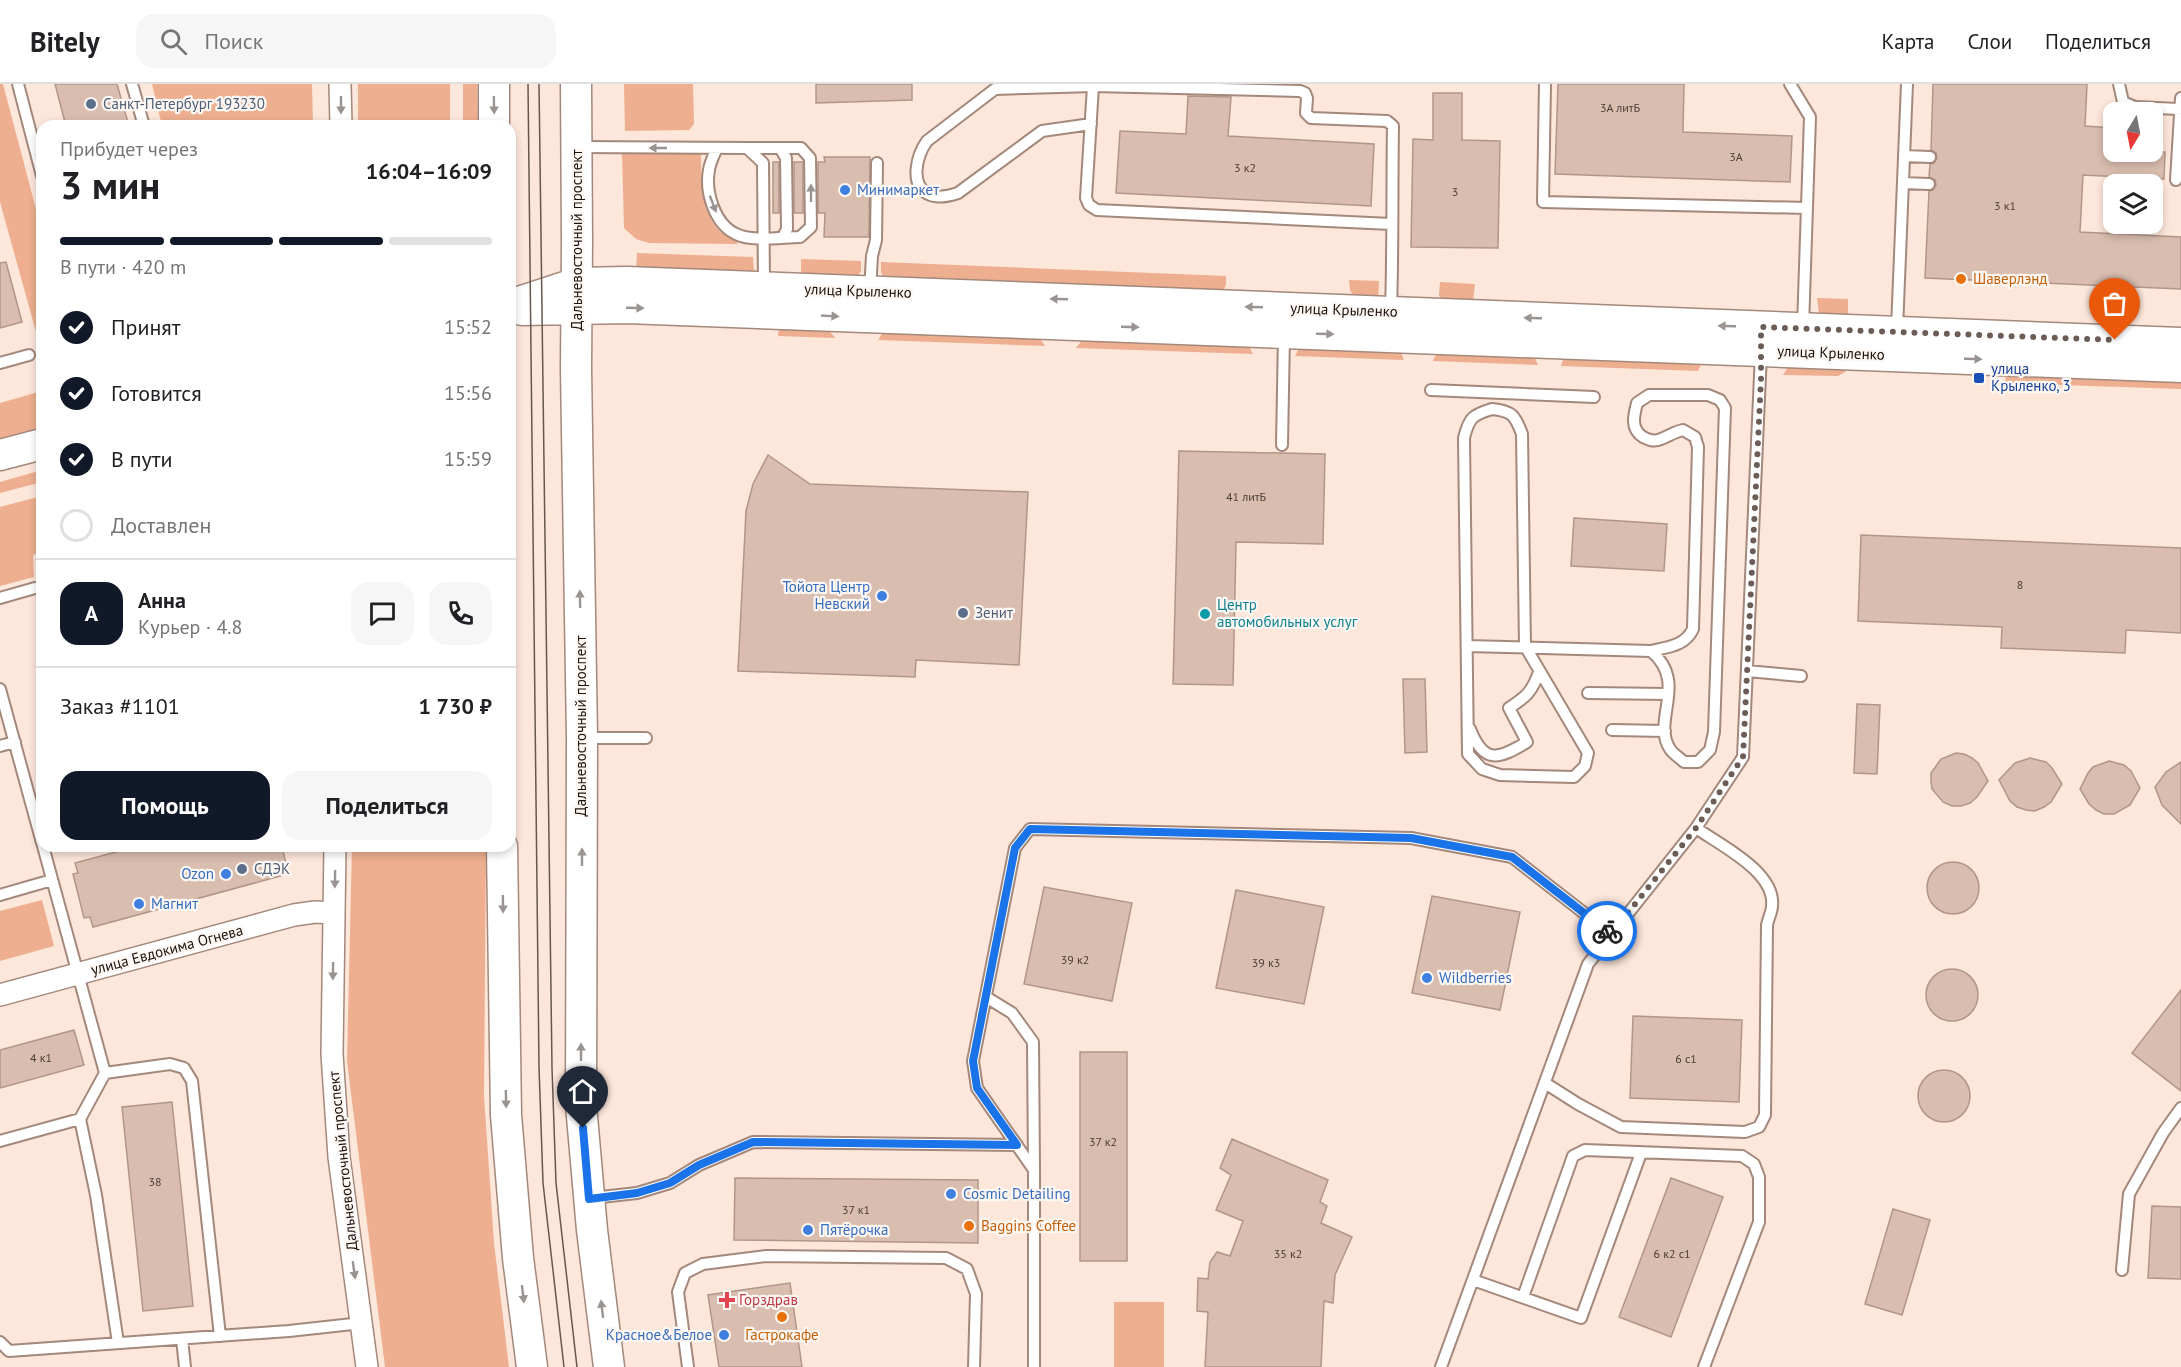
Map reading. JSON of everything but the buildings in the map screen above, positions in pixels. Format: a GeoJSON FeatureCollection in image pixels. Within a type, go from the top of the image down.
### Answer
{"type":"FeatureCollection","features":[{"type":"Feature","properties":{"kind":"street"},"geometry":{"type":"LineString","coordinates":[[340,84],[341,120]]}},
{"type":"Feature","properties":{"kind":"street"},"geometry":{"type":"LineString","coordinates":[[494,84],[494,120]]}},
{"type":"Feature","properties":{"kind":"street","name":"Дальневосточный проспект"},"geometry":{"type":"LineString","coordinates":[[576,84],[582,738],[581,1105],[589,1199],[609,1367]]}},
{"type":"Feature","properties":{"kind":"street","name":"улица Крыленко"},"geometry":{"type":"LineString","coordinates":[[516,309],[577,296],[627,282],[764,300],[1896,344],[2181,367]]}},
{"type":"Feature","properties":{"kind":"street","name":"улица Крыленко"},"geometry":{"type":"LineString","coordinates":[[516,304],[577,296]]}},
{"type":"Feature","properties":{"kind":"street","name":"улица Крыленко"},"geometry":{"type":"LineString","coordinates":[[869,304],[1284,332],[1391,324]]}},
{"type":"Feature","properties":{"kind":"street","name":"улица Крыленко"},"geometry":{"type":"LineString","coordinates":[[1896,344],[2181,343]]}},
{"type":"Feature","properties":{"kind":"street"},"geometry":{"type":"LineString","coordinates":[[0,455],[36,446]]}},
{"type":"Feature","properties":{"kind":"street","name":"Дальневосточный проспект"},"geometry":{"type":"LineString","coordinates":[[335,852],[332,1054],[339,1157],[367,1367]]}},
{"type":"Feature","properties":{"kind":"street"},"geometry":{"type":"LineString","coordinates":[[502,852],[506,1115],[518,1258],[532,1367]]}},
{"type":"Feature","properties":{"kind":"street","name":"улица Евдокима Огнева"},"geometry":{"type":"LineString","coordinates":[[0,995],[294,915],[315,912],[334,913]]}},
{"type":"Feature","properties":{"kind":"lane"},"geometry":{"type":"LineString","coordinates":[[18,84],[36,153]]}},
{"type":"Feature","properties":{"kind":"lane"},"geometry":{"type":"LineString","coordinates":[[132,84],[142,120]]}},
{"type":"Feature","properties":{"kind":"lane"},"geometry":{"type":"LineString","coordinates":[[1545,84],[1543,202],[1807,208]]}},
{"type":"Feature","properties":{"kind":"lane"},"geometry":{"type":"LineString","coordinates":[[1790,84],[1810,117],[1803,340]]}},
{"type":"Feature","properties":{"kind":"lane"},"geometry":{"type":"LineString","coordinates":[[1896,344],[1907,84]]}},
{"type":"Feature","properties":{"kind":"lane"},"geometry":{"type":"LineString","coordinates":[[2119,84],[2123,102],[2135,107],[2180,104],[2176,180]]}},
{"type":"Feature","properties":{"kind":"lane"},"geometry":{"type":"LineString","coordinates":[[1091,124],[1042,131],[958,194],[943,197],[928,194],[920,185],[916,173],[921,150],[927,141],[995,89],[1093,86],[1300,91],[1305,93],[1306,113],[1311,118],[1387,121],[1393,126],[1391,324]]}},
{"type":"Feature","properties":{"kind":"lane"},"geometry":{"type":"LineString","coordinates":[[1093,86],[1086,198],[1089,205],[1097,210],[1391,224]]}},
{"type":"Feature","properties":{"kind":"lane"},"geometry":{"type":"LineString","coordinates":[[577,147],[801,148],[810,158],[811,227],[800,237],[750,237],[735,234],[724,224],[717,213],[708,189],[709,169],[717,148]]}},
{"type":"Feature","properties":{"kind":"lane"},"geometry":{"type":"LineString","coordinates":[[747,148],[763,163],[764,300]]}},
{"type":"Feature","properties":{"kind":"lane"},"geometry":{"type":"LineString","coordinates":[[780,148],[786,158],[787,229],[783,237]]}},
{"type":"Feature","properties":{"kind":"lane"},"geometry":{"type":"LineString","coordinates":[[1904,156],[1930,157]]}},
{"type":"Feature","properties":{"kind":"lane"},"geometry":{"type":"LineString","coordinates":[[869,304],[872,256],[876,240],[877,163]]}},
{"type":"Feature","properties":{"kind":"lane"},"geometry":{"type":"LineString","coordinates":[[1903,183],[1929,184]]}},
{"type":"Feature","properties":{"kind":"lane"},"geometry":{"type":"LineString","coordinates":[[1282,445],[1284,332]]}},
{"type":"Feature","properties":{"kind":"lane"},"geometry":{"type":"LineString","coordinates":[[1441,1367],[1588,964],[1696,828],[1743,757],[1761,339]]}},
{"type":"Feature","properties":{"kind":"lane"},"geometry":{"type":"LineString","coordinates":[[0,363],[29,355]]}},
{"type":"Feature","properties":{"kind":"lane"},"geometry":{"type":"LineString","coordinates":[[1431,390],[1593,397]]}},
{"type":"Feature","properties":{"kind":"lane"},"geometry":{"type":"LineString","coordinates":[[1467,646],[1652,651],[1679,644],[1689,638],[1693,629],[1698,447],[1695,437],[1683,430],[1650,441],[1639,435],[1634,428],[1633,417],[1637,403],[1649,395],[1708,395],[1720,400],[1725,408],[1714,732],[1710,750],[1698,762],[1684,762],[1670,748],[1665,731],[1668,672],[1661,659],[1652,651]]}},
{"type":"Feature","properties":{"kind":"lane"},"geometry":{"type":"LineString","coordinates":[[1492,409],[1506,410],[1516,419],[1522,434],[1525,646],[1588,753],[1585,766],[1574,777],[1500,775],[1482,769],[1468,754],[1464,438],[1468,422],[1478,413],[1492,409]]}},
{"type":"Feature","properties":{"kind":"lane"},"geometry":{"type":"LineString","coordinates":[[0,598],[35,588]]}},
{"type":"Feature","properties":{"kind":"lane"},"geometry":{"type":"LineString","coordinates":[[1747,671],[1801,676]]}},
{"type":"Feature","properties":{"kind":"lane"},"geometry":{"type":"LineString","coordinates":[[1467,721],[1477,746],[1491,755],[1506,754],[1527,742],[1509,708],[1525,698],[1533,687],[1539,672]]}},
{"type":"Feature","properties":{"kind":"lane"},"geometry":{"type":"LineString","coordinates":[[0,689],[36,816]]}},
{"type":"Feature","properties":{"kind":"lane"},"geometry":{"type":"LineString","coordinates":[[1588,693],[1668,694]]}},
{"type":"Feature","properties":{"kind":"lane"},"geometry":{"type":"LineString","coordinates":[[1611,730],[1665,731]]}},
{"type":"Feature","properties":{"kind":"lane"},"geometry":{"type":"LineString","coordinates":[[582,738],[646,738]]}},
{"type":"Feature","properties":{"kind":"lane"},"geometry":{"type":"LineString","coordinates":[[0,746],[15,742]]}},
{"type":"Feature","properties":{"kind":"lane"},"geometry":{"type":"LineString","coordinates":[[1545,1083],[1621,1127],[1745,1132],[1759,1127],[1765,1115],[1767,925],[1773,905],[1768,885],[1755,869],[1696,828]]}},
{"type":"Feature","properties":{"kind":"lane"},"geometry":{"type":"LineString","coordinates":[[1034,1170],[977,1088],[973,1061],[1015,848],[1030,829],[1411,838],[1512,857],[1611,934]]}},
{"type":"Feature","properties":{"kind":"lane"},"geometry":{"type":"LineString","coordinates":[[44,852],[105,1073],[80,1119],[96,1195],[118,1343]]}},
{"type":"Feature","properties":{"kind":"lane"},"geometry":{"type":"LineString","coordinates":[[0,894],[52,880]]}},
{"type":"Feature","properties":{"kind":"lane"},"geometry":{"type":"LineString","coordinates":[[986,997],[1011,1013],[1033,1042],[1034,1367]]}},
{"type":"Feature","properties":{"kind":"lane"},"geometry":{"type":"LineString","coordinates":[[105,1073],[171,1065],[184,1068],[192,1081],[220,1336]]}},
{"type":"Feature","properties":{"kind":"lane"},"geometry":{"type":"LineString","coordinates":[[2122,1270],[2129,1194],[2163,1132],[2181,1108]]}},
{"type":"Feature","properties":{"kind":"lane"},"geometry":{"type":"LineString","coordinates":[[0,1141],[80,1119]]}},
{"type":"Feature","properties":{"kind":"lane"},"geometry":{"type":"LineString","coordinates":[[589,1199],[637,1193],[670,1183],[699,1165],[753,1142],[1017,1145]]}},
{"type":"Feature","properties":{"kind":"lane"},"geometry":{"type":"LineString","coordinates":[[1523,1297],[1573,1156],[1585,1150],[1742,1156],[1754,1164],[1759,1177],[1759,1222],[1704,1367]]}},
{"type":"Feature","properties":{"kind":"lane"},"geometry":{"type":"LineString","coordinates":[[1473,1280],[1581,1318],[1641,1153]]}},
{"type":"Feature","properties":{"kind":"lane"},"geometry":{"type":"LineString","coordinates":[[688,1367],[678,1292],[685,1274],[703,1263],[766,1256],[946,1258],[967,1269],[976,1294],[974,1367]]}},
{"type":"Feature","properties":{"kind":"lane"},"geometry":{"type":"LineString","coordinates":[[0,1341],[9,1351],[362,1323]]}},
{"type":"Feature","properties":{"kind":"lane"},"geometry":{"type":"LineString","coordinates":[[182,1339],[185,1367]]}},
{"type":"Feature","properties":{"kind":"shaded area"},"geometry":{"type":"Polygon","coordinates":[[[0,84],[3,84],[36,209],[36,332],[0,202],[0,84]]]}},
{"type":"Feature","properties":{"kind":"shaded area"},"geometry":{"type":"Polygon","coordinates":[[[152,84],[312,84],[313,120],[161,120],[152,84]]]}},
{"type":"Feature","properties":{"kind":"shaded area"},"geometry":{"type":"Polygon","coordinates":[[[358,84],[450,84],[450,120],[358,120],[358,84]]]}},
{"type":"Feature","properties":{"kind":"shaded area"},"geometry":{"type":"Polygon","coordinates":[[[463,84],[477,84],[478,120],[463,120],[463,84]]]}},
{"type":"Feature","properties":{"kind":"shaded area"},"geometry":{"type":"Polygon","coordinates":[[[624,84],[693,84],[694,124],[689,130],[625,131],[624,84]]]}},
{"type":"Feature","properties":{"kind":"shaded area"},"geometry":{"type":"Polygon","coordinates":[[[622,153],[701,153],[702,186],[707,209],[717,228],[738,241],[737,244],[649,243],[636,239],[624,228],[622,153]]]}},
{"type":"Feature","properties":{"kind":"shaded area"},"geometry":{"type":"Polygon","coordinates":[[[637,253],[753,257],[754,271],[749,276],[636,271],[637,253]]]}},
{"type":"Feature","properties":{"kind":"shaded area"},"geometry":{"type":"Polygon","coordinates":[[[801,259],[861,261],[861,271],[855,280],[804,277],[801,271],[801,259]]]}},
{"type":"Feature","properties":{"kind":"shaded area"},"geometry":{"type":"Polygon","coordinates":[[[881,262],[1226,276],[1226,285],[1223,291],[887,281],[881,273],[881,262]]]}},
{"type":"Feature","properties":{"kind":"shaded area"},"geometry":{"type":"Polygon","coordinates":[[[1349,280],[1379,281],[1378,300],[1353,296],[1349,280]]]}},
{"type":"Feature","properties":{"kind":"shaded area"},"geometry":{"type":"Polygon","coordinates":[[[1440,282],[1475,284],[1473,300],[1469,304],[1442,299],[1439,296],[1440,282]]]}},
{"type":"Feature","properties":{"kind":"shaded area"},"geometry":{"type":"Polygon","coordinates":[[[1817,298],[1848,299],[1848,318],[1825,317],[1819,314],[1817,298]]]}},
{"type":"Feature","properties":{"kind":"shaded area"},"geometry":{"type":"Polygon","coordinates":[[[779,327],[828,329],[835,338],[778,336],[779,327]]]}},
{"type":"Feature","properties":{"kind":"shaded area"},"geometry":{"type":"Polygon","coordinates":[[[884,331],[1039,337],[1045,346],[878,340],[884,331]]]}},
{"type":"Feature","properties":{"kind":"shaded area"},"geometry":{"type":"Polygon","coordinates":[[[1082,340],[1248,344],[1253,354],[1076,348],[1082,340]]]}},
{"type":"Feature","properties":{"kind":"shaded area"},"geometry":{"type":"Polygon","coordinates":[[[1300,346],[1400,350],[1404,360],[1295,356],[1300,346]]]}},
{"type":"Feature","properties":{"kind":"shaded area"},"geometry":{"type":"Polygon","coordinates":[[[1437,352],[1534,356],[1538,365],[1433,361],[1437,352]]]}},
{"type":"Feature","properties":{"kind":"shaded area"},"geometry":{"type":"Polygon","coordinates":[[[1564,357],[1702,362],[1698,371],[1561,366],[1564,357]]]}},
{"type":"Feature","properties":{"kind":"shaded area"},"geometry":{"type":"Polygon","coordinates":[[[1789,365],[1847,367],[1845,372],[1838,376],[1783,375],[1789,365]]]}},
{"type":"Feature","properties":{"kind":"shaded area"},"geometry":{"type":"Polygon","coordinates":[[[2006,374],[2181,380],[2181,389],[2005,383],[2006,374]]]}},
{"type":"Feature","properties":{"kind":"shaded area"},"geometry":{"type":"Polygon","coordinates":[[[36,393],[36,429],[0,439],[0,403],[36,393]]]}},
{"type":"Feature","properties":{"kind":"shaded area"},"geometry":{"type":"Polygon","coordinates":[[[36,472],[36,484],[0,493],[0,482],[36,472]]]}},
{"type":"Feature","properties":{"kind":"shaded area"},"geometry":{"type":"Polygon","coordinates":[[[36,498],[34,577],[0,586],[0,507],[36,498]]]}},
{"type":"Feature","properties":{"kind":"shaded area"},"geometry":{"type":"Polygon","coordinates":[[[352,852],[486,852],[484,1096],[494,1243],[509,1367],[385,1367],[347,1061],[352,852]]]}},
{"type":"Feature","properties":{"kind":"shaded area"},"geometry":{"type":"Polygon","coordinates":[[[42,900],[54,946],[0,961],[0,911],[42,900]]]}},
{"type":"Feature","properties":{"kind":"shaded area"},"geometry":{"type":"Polygon","coordinates":[[[1114,1302],[1164,1302],[1164,1367],[1114,1367],[1114,1302]]]}},
{"type":"Feature","properties":{"kind":"tram line"},"geometry":{"type":"LineString","coordinates":[[528,84],[539,1067],[543,1183],[564,1367]]}},
{"type":"Feature","properties":{"kind":"tram line"},"geometry":{"type":"LineString","coordinates":[[539,84],[552,1068],[556,1183],[577,1367]]}},
{"type":"Feature","properties":{"kind":"way so far"},"geometry":{"type":"LineString","coordinates":[[1607,931],[1611,934],[1696,828],[1743,757],[1761,379],[1761,327],[2115,340]]}},
{"type":"Feature","properties":{"kind":"place","name":"Санкт-Петербург 193230"},"geometry":{"type":"Point","coordinates":[91,104]}},
{"type":"Feature","properties":{"kind":"place","name":"Минимаркет"},"geometry":{"type":"Point","coordinates":[845,190]}},
{"type":"Feature","properties":{"kind":"place","name":"Шаверлэнд"},"geometry":{"type":"Point","coordinates":[1961,279]}},
{"type":"Feature","properties":{"kind":"place","name":"улица Крыленко, 3"},"geometry":{"type":"Point","coordinates":[1979,378]}},
{"type":"Feature","properties":{"kind":"place","name":"Тойота Центр Невский"},"geometry":{"type":"Point","coordinates":[882,596]}},
{"type":"Feature","properties":{"kind":"place","name":"Зенит"},"geometry":{"type":"Point","coordinates":[963,613]}},
{"type":"Feature","properties":{"kind":"place","name":"Центр автомобильных услуг"},"geometry":{"type":"Point","coordinates":[1205,614]}},
{"type":"Feature","properties":{"kind":"place","name":"СДЭК"},"geometry":{"type":"Point","coordinates":[242,869]}},
{"type":"Feature","properties":{"kind":"place","name":"Ozon"},"geometry":{"type":"Point","coordinates":[226,874]}},
{"type":"Feature","properties":{"kind":"place","name":"Магнит"},"geometry":{"type":"Point","coordinates":[139,904]}},
{"type":"Feature","properties":{"kind":"place","name":"Wildberries"},"geometry":{"type":"Point","coordinates":[1427,978]}},
{"type":"Feature","properties":{"kind":"place","name":"Cosmic Detailing"},"geometry":{"type":"Point","coordinates":[951,1194]}},
{"type":"Feature","properties":{"kind":"place","name":"Baggins Coffee"},"geometry":{"type":"Point","coordinates":[969,1226]}},
{"type":"Feature","properties":{"kind":"place","name":"Пятёрочка"},"geometry":{"type":"Point","coordinates":[808,1230]}},
{"type":"Feature","properties":{"kind":"place","name":"Горздрав"},"geometry":{"type":"Point","coordinates":[727,1300]}},
{"type":"Feature","properties":{"kind":"place","name":"Гастрокафе"},"geometry":{"type":"Point","coordinates":[782,1317]}},
{"type":"Feature","properties":{"kind":"place","name":"Красное&Белое"},"geometry":{"type":"Point","coordinates":[724,1335]}},
{"type":"Feature","properties":{"kind":"route"},"geometry":{"type":"LineString","coordinates":[[583,1128],[589,1199],[637,1193],[670,1183],[699,1165],[753,1142],[1017,1145],[977,1088],[973,1061],[1015,848],[1030,829],[1411,838],[1512,857],[1607,931]]}}]}
